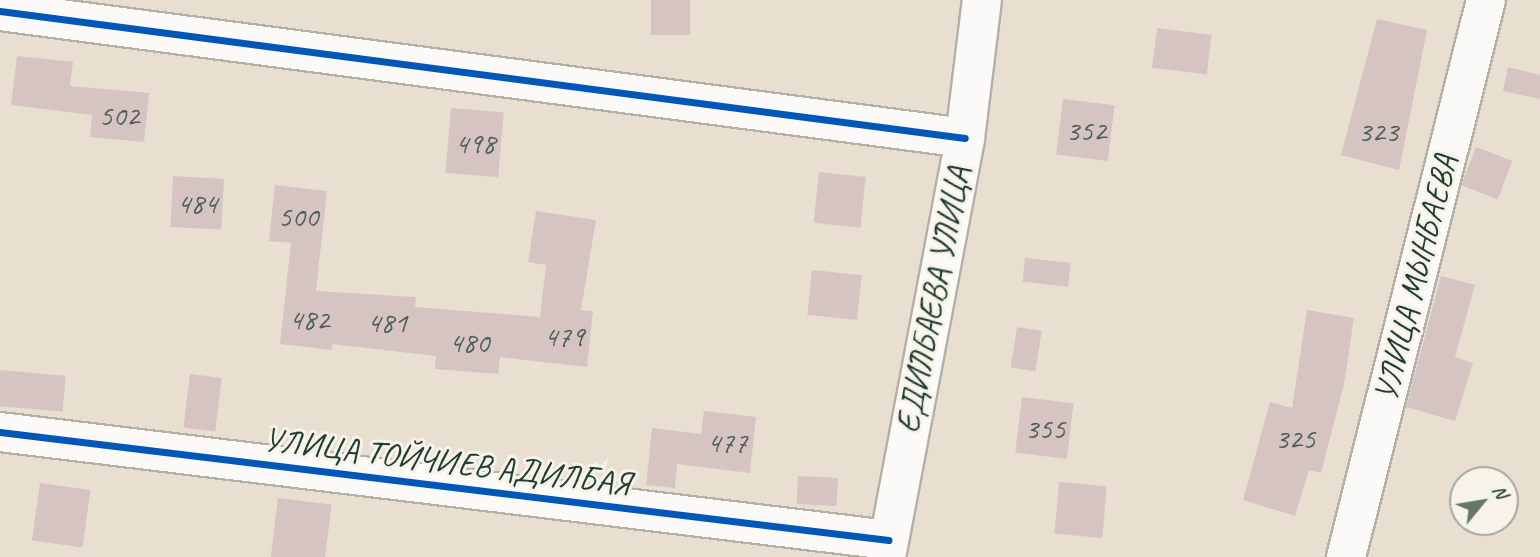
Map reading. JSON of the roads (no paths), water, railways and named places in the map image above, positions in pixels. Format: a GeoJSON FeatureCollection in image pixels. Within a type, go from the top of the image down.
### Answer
{"type":"FeatureCollection","features":[{"type":"Feature","properties":{"kind":"street","name":"ЕДИЛБАЕВА УЛИЦА"},"geometry":{"type":"LineString","coordinates":[[887,549],[965,138],[982,0]]}},
{"type":"Feature","properties":{"kind":"street","name":"УЛИЦА МЫНБАЕВА"},"geometry":{"type":"LineString","coordinates":[[1346,557],[1486,0]]}},
{"type":"Feature","properties":{"kind":"street"},"geometry":{"type":"LineString","coordinates":[[0,11],[965,138]]}},
{"type":"Feature","properties":{"kind":"street","name":"УЛИЦА ТОЙЧИЕВ АДИЛБАЯ"},"geometry":{"type":"LineString","coordinates":[[0,432],[887,549]]}}]}
